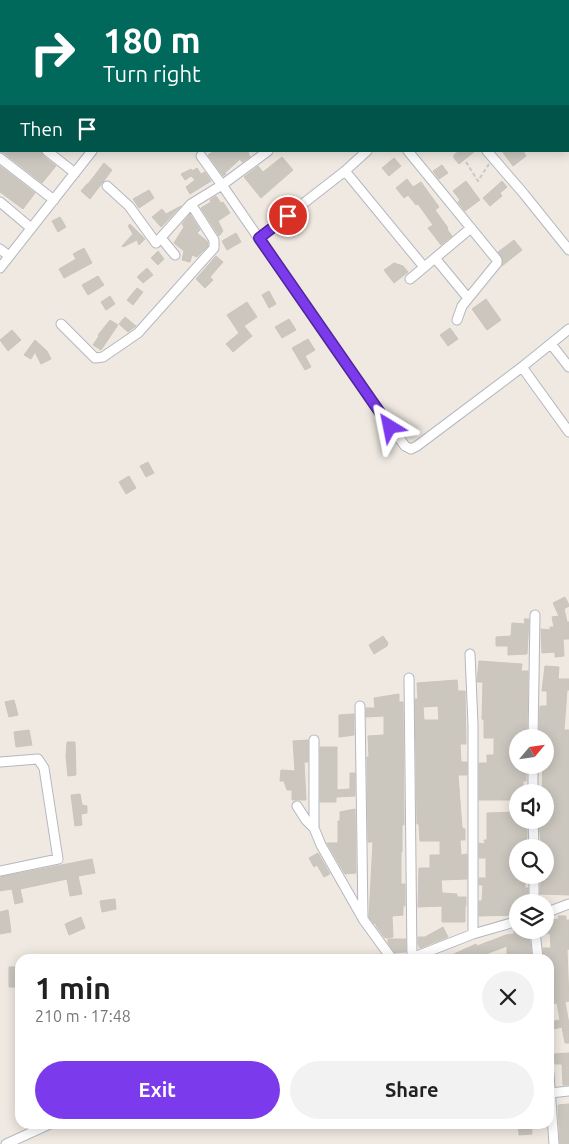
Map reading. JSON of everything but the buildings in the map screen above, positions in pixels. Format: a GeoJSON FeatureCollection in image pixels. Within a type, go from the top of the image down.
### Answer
{"type":"FeatureCollection","features":[{"type":"Feature","properties":{"kind":"street"},"geometry":{"type":"LineString","coordinates":[[48,152],[75,173]]}},
{"type":"Feature","properties":{"kind":"street"},"geometry":{"type":"LineString","coordinates":[[0,268],[91,152]]}},
{"type":"Feature","properties":{"kind":"street"},"geometry":{"type":"LineString","coordinates":[[107,186],[129,206],[156,243],[191,204],[222,185],[267,152]]}},
{"type":"Feature","properties":{"kind":"street"},"geometry":{"type":"LineString","coordinates":[[259,238],[346,171],[366,152]]}},
{"type":"Feature","properties":{"kind":"street"},"geometry":{"type":"LineString","coordinates":[[409,152],[497,262],[462,306],[457,320]]}},
{"type":"Feature","properties":{"kind":"street"},"geometry":{"type":"LineString","coordinates":[[490,155],[569,250]]}},
{"type":"Feature","properties":{"kind":"street"},"geometry":{"type":"LineString","coordinates":[[201,156],[390,427],[405,446],[411,449],[522,367],[569,329]]}},
{"type":"Feature","properties":{"kind":"street"},"geometry":{"type":"LineString","coordinates":[[0,158],[54,200]]}},
{"type":"Feature","properties":{"kind":"street"},"geometry":{"type":"LineString","coordinates":[[346,171],[424,267]]}},
{"type":"Feature","properties":{"kind":"street"},"geometry":{"type":"LineString","coordinates":[[0,202],[31,228]]}},
{"type":"Feature","properties":{"kind":"street"},"geometry":{"type":"LineString","coordinates":[[62,324],[95,358],[103,357],[138,333],[214,248],[214,240],[191,204]]}},
{"type":"Feature","properties":{"kind":"street"},"geometry":{"type":"LineString","coordinates":[[410,279],[471,228]]}},
{"type":"Feature","properties":{"kind":"street"},"geometry":{"type":"LineString","coordinates":[[161,238],[175,255]]}},
{"type":"Feature","properties":{"kind":"street"},"geometry":{"type":"LineString","coordinates":[[0,249],[9,256]]}},
{"type":"Feature","properties":{"kind":"street"},"geometry":{"type":"LineString","coordinates":[[435,258],[468,298]]}},
{"type":"Feature","properties":{"kind":"street"},"geometry":{"type":"LineString","coordinates":[[551,344],[569,367]]}},
{"type":"Feature","properties":{"kind":"street"},"geometry":{"type":"LineString","coordinates":[[522,367],[569,432]]}},
{"type":"Feature","properties":{"kind":"street"},"geometry":{"type":"LineString","coordinates":[[533,729],[536,615]]}},
{"type":"Feature","properties":{"kind":"street"},"geometry":{"type":"LineString","coordinates":[[470,654],[473,725],[473,934]]}},
{"type":"Feature","properties":{"kind":"street"},"geometry":{"type":"LineString","coordinates":[[409,678],[415,954]]}},
{"type":"Feature","properties":{"kind":"street"},"geometry":{"type":"LineString","coordinates":[[360,706],[363,919]]}},
{"type":"Feature","properties":{"kind":"street"},"geometry":{"type":"LineString","coordinates":[[314,740],[314,828],[321,845],[363,919],[388,954]]}},
{"type":"Feature","properties":{"kind":"street"},"geometry":{"type":"LineString","coordinates":[[0,762],[38,759],[44,768],[58,859],[0,871]]}},
{"type":"Feature","properties":{"kind":"street"},"geometry":{"type":"LineString","coordinates":[[297,806],[314,828]]}},
{"type":"Feature","properties":{"kind":"street"},"geometry":{"type":"LineString","coordinates":[[554,909],[569,904]]}},
{"type":"Feature","properties":{"kind":"street"},"geometry":{"type":"LineString","coordinates":[[425,954],[473,934],[509,924]]}},
{"type":"Feature","properties":{"kind":"street"},"geometry":{"type":"LineString","coordinates":[[537,939],[538,954]]}},
{"type":"Feature","properties":{"kind":"street"},"geometry":{"type":"LineString","coordinates":[[554,1092],[569,1091]]}},
{"type":"Feature","properties":{"kind":"street"},"geometry":{"type":"LineString","coordinates":[[6,1144],[39,1129]]}},
{"type":"Feature","properties":{"kind":"street"},"geometry":{"type":"LineString","coordinates":[[553,1129],[554,1144]]}},
{"type":"Feature","properties":{"kind":"path"},"geometry":{"type":"LineString","coordinates":[[466,162],[478,181],[490,155]]}},
{"type":"Feature","properties":{"kind":"route"},"geometry":{"type":"LineString","coordinates":[[288,216],[259,238],[390,427]]}}]}
